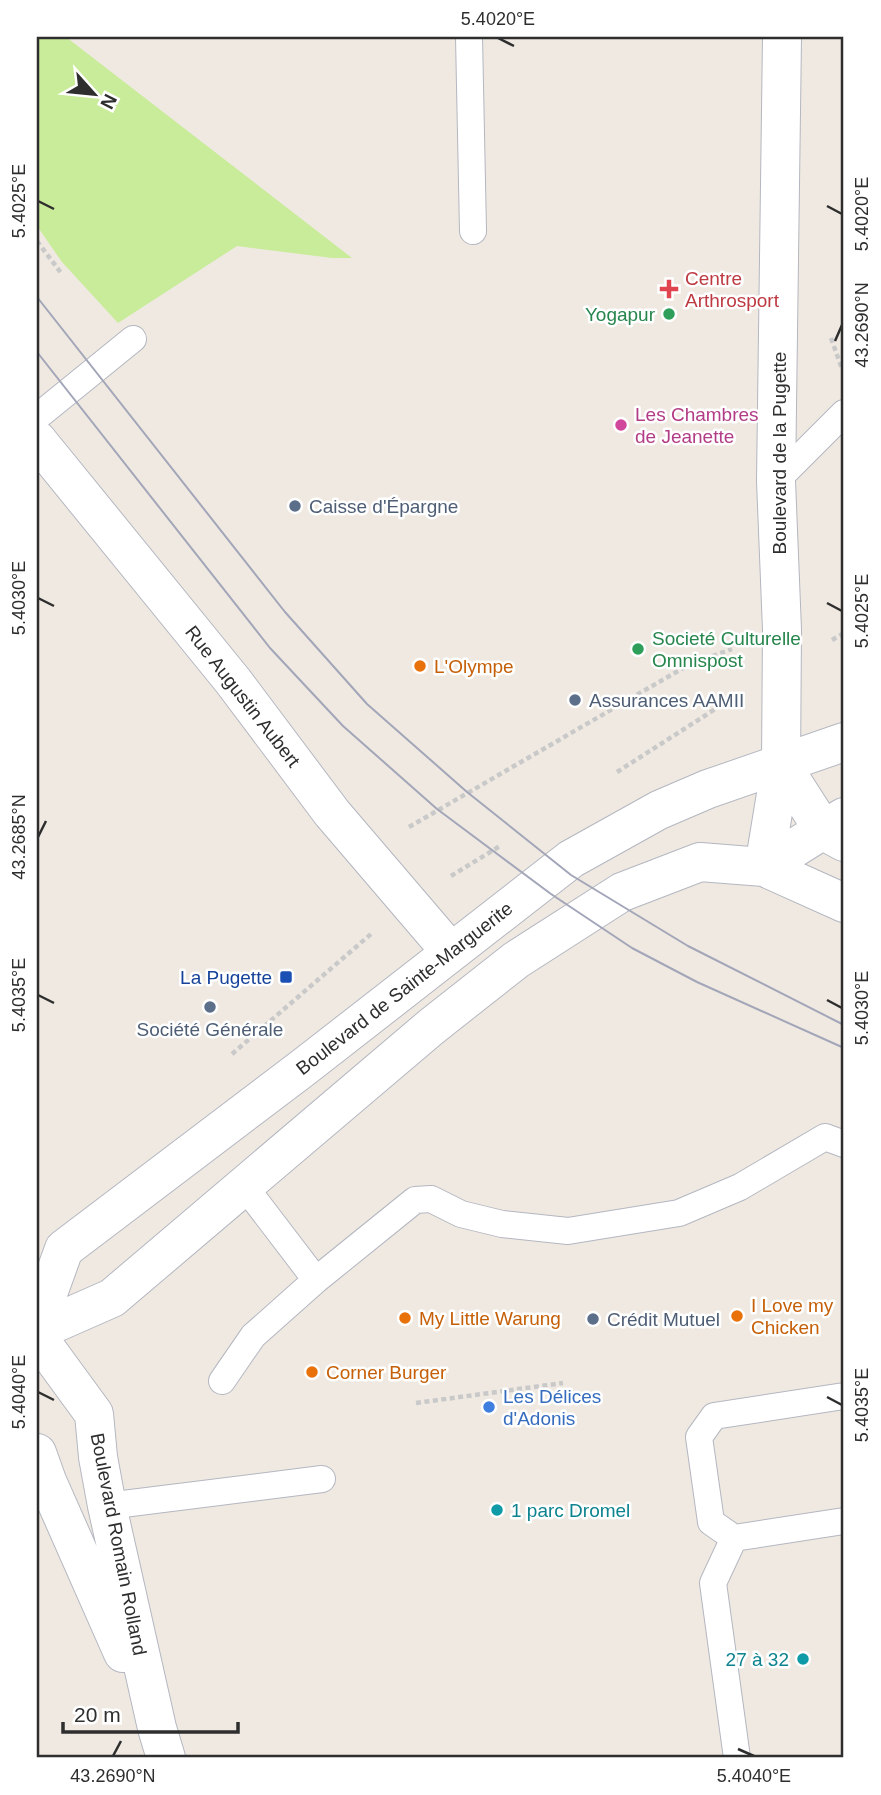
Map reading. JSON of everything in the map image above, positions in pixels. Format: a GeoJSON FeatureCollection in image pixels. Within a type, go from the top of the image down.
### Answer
{"type":"FeatureCollection","features":[{"type":"Feature","properties":{"kind":"main road","name":"Boulevard de la Pugette"},"geometry":{"type":"LineString","coordinates":[[764,867],[781,764],[782,630],[776,481],[782,37]]}},
{"type":"Feature","properties":{"kind":"main road","name":"Rue Augustin Aubert"},"geometry":{"type":"LineString","coordinates":[[37,440],[233,681],[332,813],[450,951]]}},
{"type":"Feature","properties":{"kind":"main road","name":"Boulevard de Sainte-Marguerite"},"geometry":{"type":"LineString","coordinates":[[37,1324],[64,1249],[570,859],[659,810],[708,789],[844,742]]}},
{"type":"Feature","properties":{"kind":"main road"},"geometry":{"type":"LineString","coordinates":[[764,867],[837,830],[781,764]]}},
{"type":"Feature","properties":{"kind":"main road"},"geometry":{"type":"LineString","coordinates":[[37,1331],[112,1298],[463,1002],[516,960],[622,892],[700,862],[764,867],[844,903]]}},
{"type":"Feature","properties":{"kind":"main road","name":"Boulevard Romain Rolland"},"geometry":{"type":"LineString","coordinates":[[37,1336],[94,1414],[107,1506],[162,1743]]}},
{"type":"Feature","properties":{"kind":"main road","name":"Boulevard Romain Rolland"},"geometry":{"type":"LineString","coordinates":[[37,1453],[162,1743]]}},
{"type":"Feature","properties":{"kind":"lane"},"geometry":{"type":"LineString","coordinates":[[469,37],[473,231]]}},
{"type":"Feature","properties":{"kind":"lane"},"geometry":{"type":"LineString","coordinates":[[37,417],[133,339]]}},
{"type":"Feature","properties":{"kind":"lane"},"geometry":{"type":"LineString","coordinates":[[776,481],[844,413]]}},
{"type":"Feature","properties":{"kind":"lane"},"geometry":{"type":"LineString","coordinates":[[222,1381],[253,1336],[316,1280],[415,1200],[431,1199],[461,1214],[502,1224],[568,1231],[679,1213],[740,1187],[825,1137],[844,1144]]}},
{"type":"Feature","properties":{"kind":"lane"},"geometry":{"type":"LineString","coordinates":[[244,1187],[316,1280]]}},
{"type":"Feature","properties":{"kind":"lane"},"geometry":{"type":"LineString","coordinates":[[844,1396],[714,1416],[699,1437],[711,1522],[734,1538],[844,1521]]}},
{"type":"Feature","properties":{"kind":"lane"},"geometry":{"type":"LineString","coordinates":[[107,1506],[322,1479]]}},
{"type":"Feature","properties":{"kind":"lane"},"geometry":{"type":"LineString","coordinates":[[734,1538],[713,1583],[737,1758]]}},
{"type":"Feature","properties":{"kind":"path"},"geometry":{"type":"LineString","coordinates":[[37,241],[61,273]]}},
{"type":"Feature","properties":{"kind":"path"},"geometry":{"type":"LineString","coordinates":[[366,853],[690,664],[782,630]]}},
{"type":"Feature","properties":{"kind":"path"},"geometry":{"type":"LineString","coordinates":[[416,1403],[563,1383]]}},
{"type":"Feature","properties":{"kind":"green space"},"geometry":{"type":"Polygon","coordinates":[[[37,37],[66,37],[352,258],[237,246],[118,323],[62,262],[37,226],[37,37]]]}},
{"type":"Feature","properties":{"kind":"tram line"},"geometry":{"type":"LineString","coordinates":[[37,297],[285,612],[367,704],[467,792],[571,875],[688,946],[844,1025]]}},
{"type":"Feature","properties":{"kind":"tram line"},"geometry":{"type":"LineString","coordinates":[[37,352],[270,648],[343,726],[437,809],[551,894],[632,948],[697,982],[844,1048]]}},
{"type":"Feature","properties":{"kind":"place","name":"Centre Arthrosport"},"geometry":{"type":"Point","coordinates":[669,289]}},
{"type":"Feature","properties":{"kind":"place","name":"Yogapur"},"geometry":{"type":"Point","coordinates":[669,314]}},
{"type":"Feature","properties":{"kind":"place","name":"Les Chambres de Jeanette"},"geometry":{"type":"Point","coordinates":[621,425]}},
{"type":"Feature","properties":{"kind":"place","name":"Caisse d'Épargne"},"geometry":{"type":"Point","coordinates":[295,506]}},
{"type":"Feature","properties":{"kind":"place","name":"Societé Culturelle Omnispost"},"geometry":{"type":"Point","coordinates":[638,649]}},
{"type":"Feature","properties":{"kind":"place","name":"L'Olympe"},"geometry":{"type":"Point","coordinates":[420,666]}},
{"type":"Feature","properties":{"kind":"place","name":"Assurances AAMII"},"geometry":{"type":"Point","coordinates":[575,700]}},
{"type":"Feature","properties":{"kind":"place","name":"La Pugette"},"geometry":{"type":"Point","coordinates":[286,977]}},
{"type":"Feature","properties":{"kind":"place","name":"Société Générale"},"geometry":{"type":"Point","coordinates":[210,1007]}},
{"type":"Feature","properties":{"kind":"place","name":"I Love my Chicken"},"geometry":{"type":"Point","coordinates":[737,1316]}},
{"type":"Feature","properties":{"kind":"place","name":"My Little Warung"},"geometry":{"type":"Point","coordinates":[405,1318]}},
{"type":"Feature","properties":{"kind":"place","name":"Crédit Mutuel"},"geometry":{"type":"Point","coordinates":[593,1319]}},
{"type":"Feature","properties":{"kind":"place","name":"Corner Burger"},"geometry":{"type":"Point","coordinates":[312,1372]}},
{"type":"Feature","properties":{"kind":"place","name":"Les Délices d'Adonis"},"geometry":{"type":"Point","coordinates":[489,1407]}},
{"type":"Feature","properties":{"kind":"place","name":"1 parc Dromel"},"geometry":{"type":"Point","coordinates":[497,1510]}},
{"type":"Feature","properties":{"kind":"place","name":"27 à 32"},"geometry":{"type":"Point","coordinates":[803,1659]}}]}
